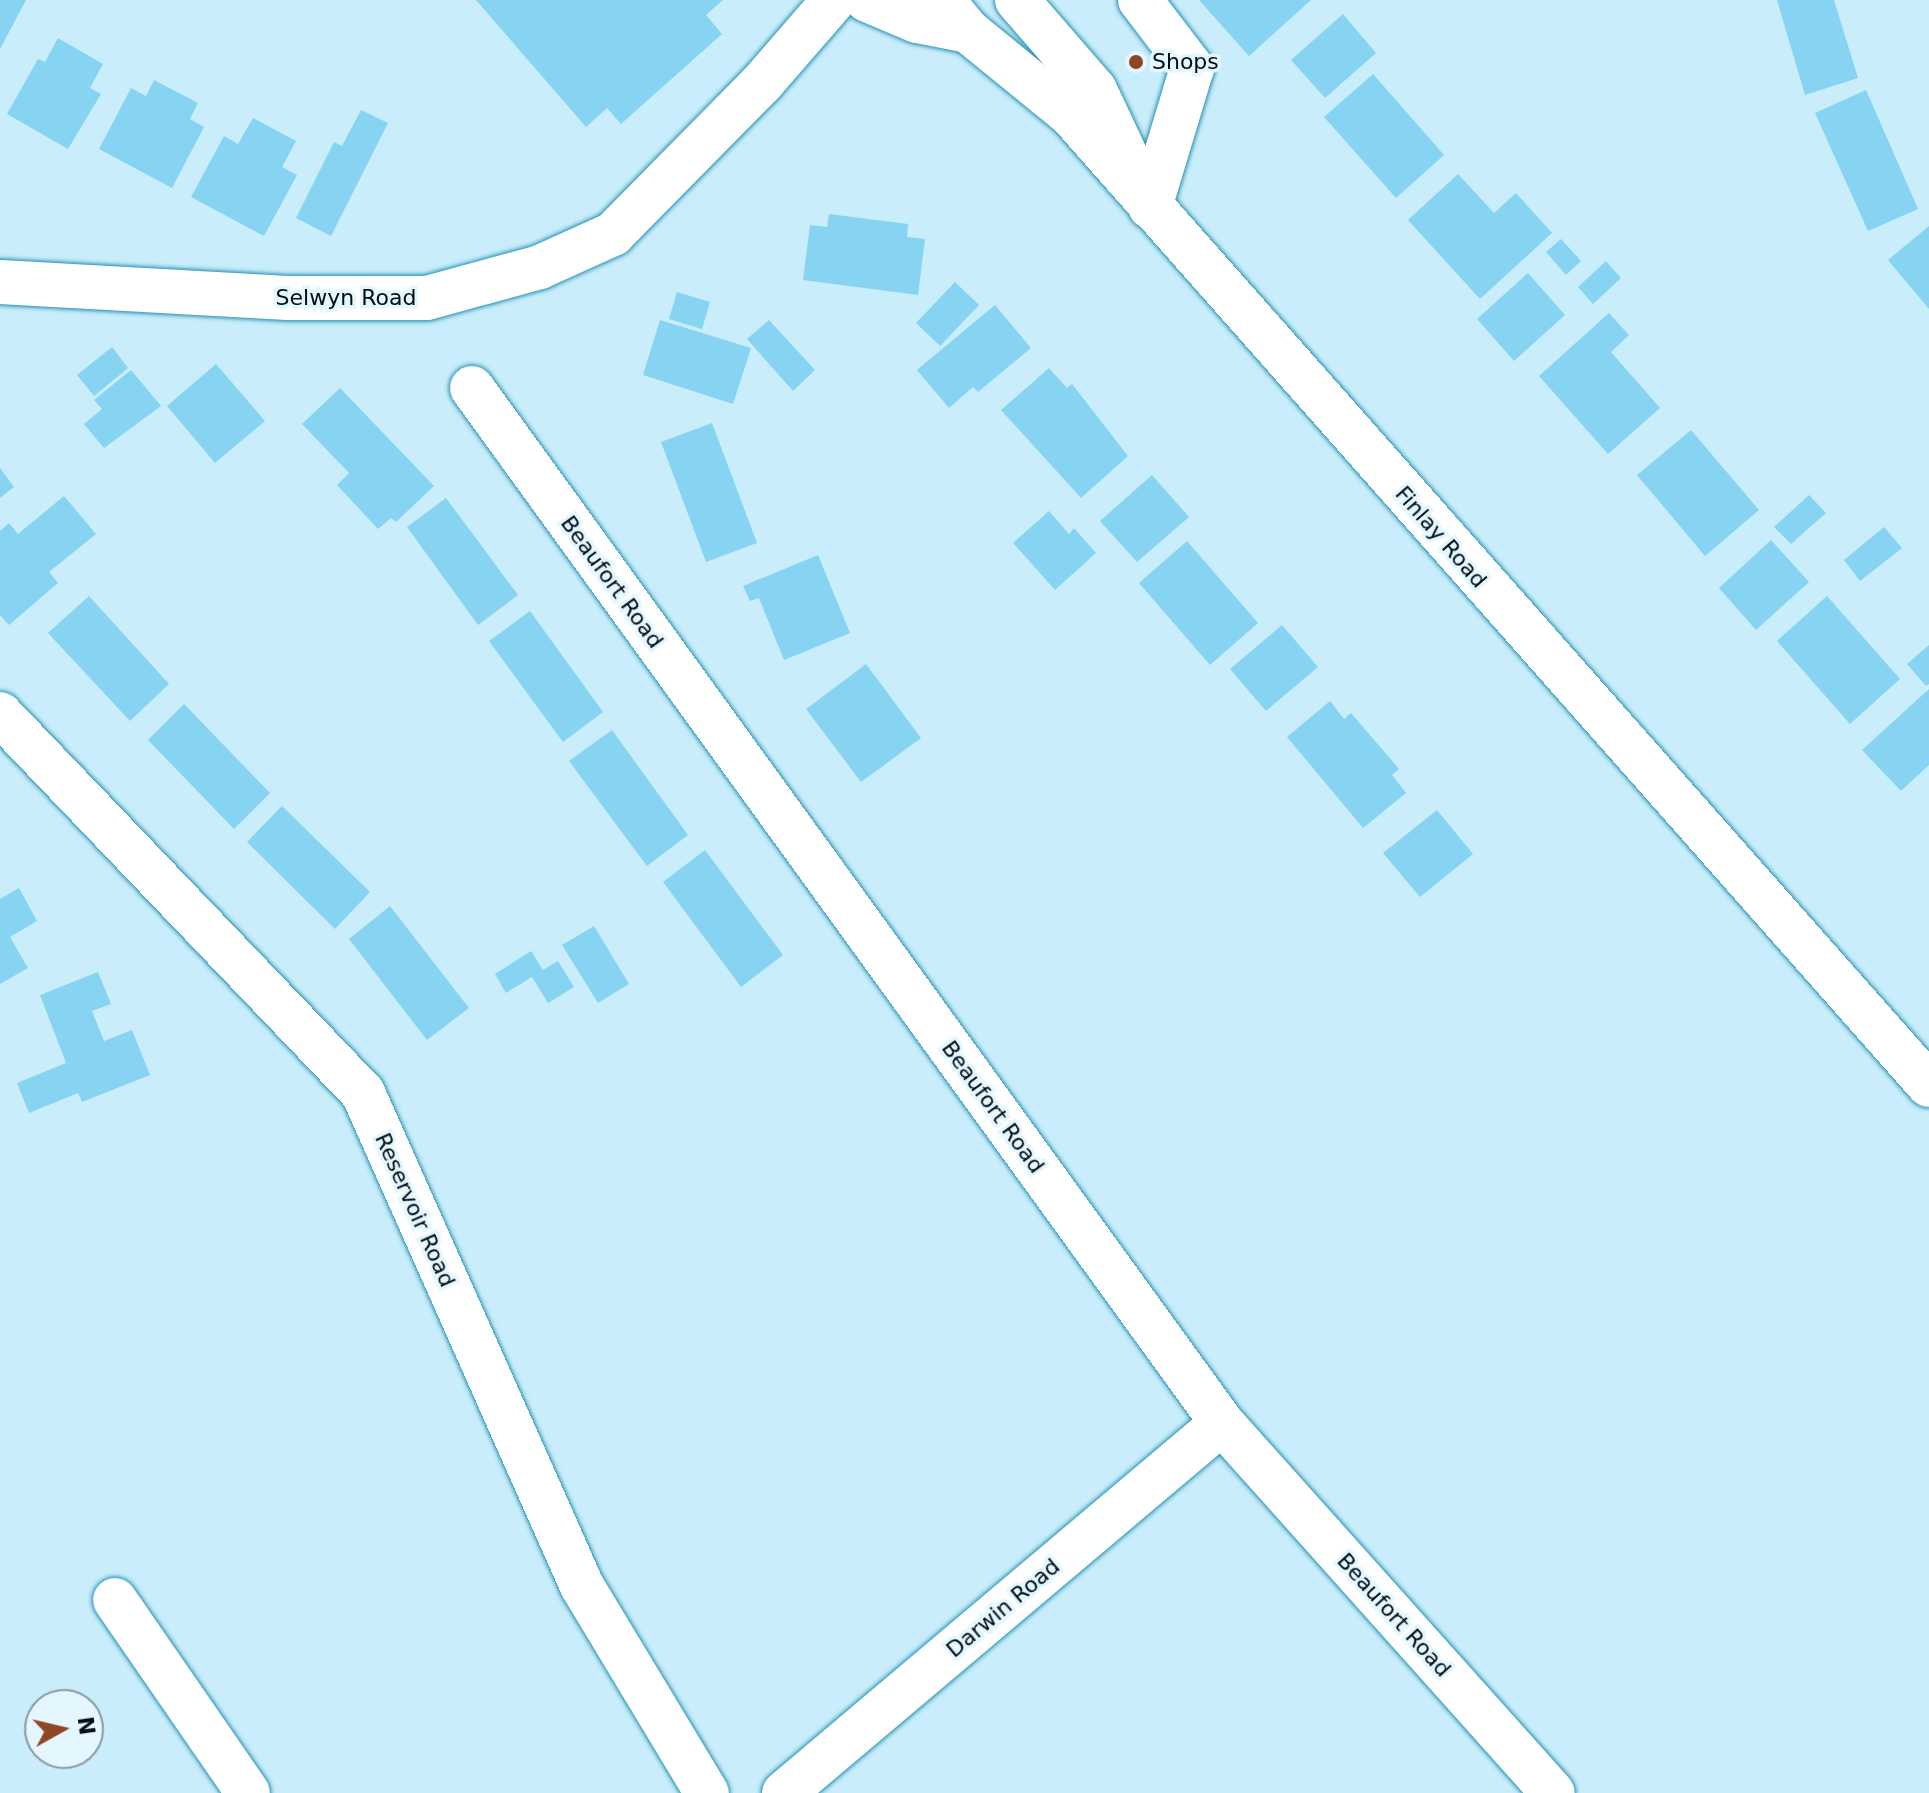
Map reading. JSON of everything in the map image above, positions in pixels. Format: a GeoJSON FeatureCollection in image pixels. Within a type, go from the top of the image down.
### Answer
{"type":"FeatureCollection","features":[{"type":"Feature","properties":{"kind":"main road","name":"Selwyn Road"},"geometry":{"type":"LineString","coordinates":[[0,282],[288,298],[427,298],[540,267],[613,234],[762,83],[834,0]]}},
{"type":"Feature","properties":{"kind":"main road"},"geometry":{"type":"LineString","coordinates":[[867,0],[917,21],[955,15]]}},
{"type":"Feature","properties":{"kind":"main road"},"geometry":{"type":"LineString","coordinates":[[1140,0],[1192,68],[1150,207]]}},
{"type":"Feature","properties":{"kind":"main road"},"geometry":{"type":"LineString","coordinates":[[1028,12],[1095,90],[1150,207]]}},
{"type":"Feature","properties":{"kind":"main road","name":"Finlay Road"},"geometry":{"type":"LineString","coordinates":[[955,15],[1071,115],[1929,1085]]}},
{"type":"Feature","properties":{"kind":"main road","name":"Beaufort Road"},"geometry":{"type":"LineString","coordinates":[[472,388],[1222,1423],[1553,1793]]}},
{"type":"Feature","properties":{"kind":"main road","name":"Reservoir Road"},"geometry":{"type":"LineString","coordinates":[[0,714],[363,1093],[582,1586],[707,1793]]}},
{"type":"Feature","properties":{"kind":"main road","name":"Darwin Road"},"geometry":{"type":"LineString","coordinates":[[784,1793],[1222,1423]]}},
{"type":"Feature","properties":{"kind":"main road"},"geometry":{"type":"LineString","coordinates":[[115,1600],[248,1793]]}},
{"type":"Feature","properties":{"kind":"building"},"geometry":{"type":"Polygon","coordinates":[[[0,0],[26,0],[0,49],[0,0]]]}},
{"type":"Feature","properties":{"kind":"building"},"geometry":{"type":"Polygon","coordinates":[[[476,0],[723,0],[706,15],[722,34],[621,124],[607,108],[586,127],[476,0]]]}},
{"type":"Feature","properties":{"kind":"building"},"geometry":{"type":"Polygon","coordinates":[[[1199,0],[1311,0],[1249,56],[1199,0]]]}},
{"type":"Feature","properties":{"kind":"building"},"geometry":{"type":"Polygon","coordinates":[[[1777,0],[1834,0],[1858,78],[1805,95],[1777,0]]]}},
{"type":"Feature","properties":{"kind":"building"},"geometry":{"type":"Polygon","coordinates":[[[1343,14],[1376,53],[1325,98],[1291,60],[1343,14]]]}},
{"type":"Feature","properties":{"kind":"building"},"geometry":{"type":"Polygon","coordinates":[[[58,38],[103,64],[90,88],[101,94],[68,149],[7,114],[38,59],[45,62],[58,38]]]}},
{"type":"Feature","properties":{"kind":"building"},"geometry":{"type":"Polygon","coordinates":[[[1373,74],[1444,155],[1396,198],[1324,117],[1373,74]]]}},
{"type":"Feature","properties":{"kind":"building"},"geometry":{"type":"Polygon","coordinates":[[[154,80],[198,103],[190,119],[204,127],[172,188],[99,149],[131,88],[146,96],[154,80]]]}},
{"type":"Feature","properties":{"kind":"building"},"geometry":{"type":"Polygon","coordinates":[[[1866,90],[1918,209],[1868,231],[1815,113],[1866,90]]]}},
{"type":"Feature","properties":{"kind":"building"},"geometry":{"type":"Polygon","coordinates":[[[361,110],[388,123],[331,236],[296,218],[334,142],[342,146],[361,110]]]}},
{"type":"Feature","properties":{"kind":"building"},"geometry":{"type":"Polygon","coordinates":[[[253,118],[296,141],[282,167],[297,175],[264,236],[191,197],[224,136],[238,144],[253,118]]]}},
{"type":"Feature","properties":{"kind":"building"},"geometry":{"type":"Polygon","coordinates":[[[1458,174],[1494,213],[1516,193],[1552,233],[1480,299],[1408,220],[1458,174]]]}},
{"type":"Feature","properties":{"kind":"building"},"geometry":{"type":"Polygon","coordinates":[[[829,214],[908,224],[907,237],[925,239],[918,295],[803,280],[810,225],[827,227],[829,214]]]}},
{"type":"Feature","properties":{"kind":"building"},"geometry":{"type":"Polygon","coordinates":[[[1929,226],[1929,309],[1888,260],[1929,226]]]}},
{"type":"Feature","properties":{"kind":"building"},"geometry":{"type":"Polygon","coordinates":[[[1561,239],[1581,261],[1566,275],[1546,252],[1561,239]]]}},
{"type":"Feature","properties":{"kind":"building"},"geometry":{"type":"Polygon","coordinates":[[[1606,261],[1621,278],[1593,304],[1578,287],[1606,261]]]}},
{"type":"Feature","properties":{"kind":"building"},"geometry":{"type":"Polygon","coordinates":[[[1528,273],[1565,315],[1514,361],[1477,319],[1528,273]]]}},
{"type":"Feature","properties":{"kind":"building"},"geometry":{"type":"Polygon","coordinates":[[[955,282],[979,305],[940,346],[916,323],[955,282]]]}},
{"type":"Feature","properties":{"kind":"building"},"geometry":{"type":"Polygon","coordinates":[[[677,292],[710,302],[702,329],[669,319],[677,292]]]}},
{"type":"Feature","properties":{"kind":"building"},"geometry":{"type":"Polygon","coordinates":[[[995,305],[1031,348],[978,392],[973,387],[949,408],[917,370],[995,305]]]}},
{"type":"Feature","properties":{"kind":"building"},"geometry":{"type":"Polygon","coordinates":[[[1609,313],[1629,335],[1611,352],[1660,408],[1608,454],[1539,376],[1609,313]]]}},
{"type":"Feature","properties":{"kind":"building"},"geometry":{"type":"Polygon","coordinates":[[[660,320],[751,348],[733,404],[643,375],[660,320]]]}},
{"type":"Feature","properties":{"kind":"building"},"geometry":{"type":"Polygon","coordinates":[[[769,320],[815,370],[793,391],[747,339],[769,320]]]}},
{"type":"Feature","properties":{"kind":"building"},"geometry":{"type":"Polygon","coordinates":[[[112,347],[128,368],[94,396],[77,375],[112,347]]]}},
{"type":"Feature","properties":{"kind":"building"},"geometry":{"type":"Polygon","coordinates":[[[216,364],[265,421],[215,463],[167,406],[216,364]]]}},
{"type":"Feature","properties":{"kind":"building"},"geometry":{"type":"Polygon","coordinates":[[[1049,368],[1067,388],[1072,384],[1128,456],[1081,498],[1001,410],[1049,368]]]}},
{"type":"Feature","properties":{"kind":"building"},"geometry":{"type":"Polygon","coordinates":[[[131,370],[161,406],[104,448],[84,424],[102,409],[94,400],[131,370]]]}},
{"type":"Feature","properties":{"kind":"building"},"geometry":{"type":"Polygon","coordinates":[[[340,388],[434,486],[396,522],[391,518],[378,529],[337,485],[349,473],[302,424],[340,388]]]}},
{"type":"Feature","properties":{"kind":"building"},"geometry":{"type":"Polygon","coordinates":[[[712,423],[757,543],[706,562],[661,442],[712,423]]]}},
{"type":"Feature","properties":{"kind":"building"},"geometry":{"type":"Polygon","coordinates":[[[1691,430],[1759,510],[1705,556],[1637,475],[1691,430]]]}},
{"type":"Feature","properties":{"kind":"building"},"geometry":{"type":"Polygon","coordinates":[[[0,468],[14,487],[0,498],[0,468]]]}},
{"type":"Feature","properties":{"kind":"building"},"geometry":{"type":"Polygon","coordinates":[[[1152,475],[1189,517],[1137,562],[1100,521],[1152,475]]]}},
{"type":"Feature","properties":{"kind":"building"},"geometry":{"type":"Polygon","coordinates":[[[1809,495],[1826,513],[1791,544],[1774,527],[1809,495]]]}},
{"type":"Feature","properties":{"kind":"building"},"geometry":{"type":"Polygon","coordinates":[[[64,496],[96,534],[49,572],[58,583],[9,625],[0,615],[0,531],[9,523],[18,534],[64,496]]]}},
{"type":"Feature","properties":{"kind":"building"},"geometry":{"type":"Polygon","coordinates":[[[446,498],[518,595],[478,625],[407,527],[446,498]]]}},
{"type":"Feature","properties":{"kind":"building"},"geometry":{"type":"Polygon","coordinates":[[[1049,511],[1069,534],[1074,528],[1096,553],[1055,590],[1013,543],[1049,511]]]}},
{"type":"Feature","properties":{"kind":"building"},"geometry":{"type":"Polygon","coordinates":[[[1884,527],[1902,548],[1860,581],[1844,560],[1884,527]]]}},
{"type":"Feature","properties":{"kind":"building"},"geometry":{"type":"Polygon","coordinates":[[[1771,540],[1809,582],[1756,630],[1719,588],[1771,540]]]}},
{"type":"Feature","properties":{"kind":"building"},"geometry":{"type":"Polygon","coordinates":[[[1187,541],[1258,623],[1210,665],[1139,583],[1187,541]]]}},
{"type":"Feature","properties":{"kind":"building"},"geometry":{"type":"Polygon","coordinates":[[[818,555],[850,633],[784,660],[759,598],[750,601],[743,586],[818,555]]]}},
{"type":"Feature","properties":{"kind":"building"},"geometry":{"type":"Polygon","coordinates":[[[89,596],[169,684],[130,721],[48,633],[89,596]]]}},
{"type":"Feature","properties":{"kind":"building"},"geometry":{"type":"Polygon","coordinates":[[[1827,596],[1900,679],[1850,724],[1777,641],[1827,596]]]}},
{"type":"Feature","properties":{"kind":"building"},"geometry":{"type":"Polygon","coordinates":[[[530,611],[603,712],[563,742],[489,641],[530,611]]]}},
{"type":"Feature","properties":{"kind":"building"},"geometry":{"type":"Polygon","coordinates":[[[1282,625],[1318,667],[1266,711],[1230,669],[1282,625]]]}},
{"type":"Feature","properties":{"kind":"building"},"geometry":{"type":"Polygon","coordinates":[[[1929,645],[1929,684],[1926,686],[1907,664],[1929,645]]]}},
{"type":"Feature","properties":{"kind":"building"},"geometry":{"type":"Polygon","coordinates":[[[866,664],[921,738],[861,782],[806,709],[866,664]]]}},
{"type":"Feature","properties":{"kind":"building"},"geometry":{"type":"Polygon","coordinates":[[[1929,689],[1929,765],[1901,791],[1862,750],[1929,689]]]}},
{"type":"Feature","properties":{"kind":"building"},"geometry":{"type":"Polygon","coordinates":[[[1330,701],[1344,719],[1351,713],[1399,769],[1392,775],[1406,793],[1363,828],[1287,737],[1330,701]]]}},
{"type":"Feature","properties":{"kind":"building"},"geometry":{"type":"Polygon","coordinates":[[[184,704],[270,793],[234,829],[148,740],[184,704]]]}},
{"type":"Feature","properties":{"kind":"building"},"geometry":{"type":"Polygon","coordinates":[[[612,730],[688,835],[647,866],[569,761],[612,730]]]}},
{"type":"Feature","properties":{"kind":"building"},"geometry":{"type":"Polygon","coordinates":[[[282,806],[370,892],[335,929],[247,842],[282,806]]]}},
{"type":"Feature","properties":{"kind":"building"},"geometry":{"type":"Polygon","coordinates":[[[1437,810],[1473,854],[1420,897],[1383,853],[1437,810]]]}},
{"type":"Feature","properties":{"kind":"building"},"geometry":{"type":"Polygon","coordinates":[[[705,850],[783,955],[741,987],[663,882],[705,850]]]}},
{"type":"Feature","properties":{"kind":"building"},"geometry":{"type":"Polygon","coordinates":[[[19,888],[37,921],[10,937],[28,968],[0,984],[0,899],[19,888]]]}},
{"type":"Feature","properties":{"kind":"building"},"geometry":{"type":"Polygon","coordinates":[[[390,906],[469,1008],[427,1040],[349,939],[390,906]]]}},
{"type":"Feature","properties":{"kind":"building"},"geometry":{"type":"Polygon","coordinates":[[[594,926],[629,984],[598,1003],[562,945],[594,926]]]}},
{"type":"Feature","properties":{"kind":"building"},"geometry":{"type":"Polygon","coordinates":[[[531,951],[543,970],[558,961],[574,987],[548,1003],[532,977],[506,993],[495,974],[531,951]]]}},
{"type":"Feature","properties":{"kind":"building"},"geometry":{"type":"Polygon","coordinates":[[[98,972],[111,1004],[92,1011],[104,1041],[132,1030],[150,1075],[82,1102],[78,1093],[29,1113],[17,1083],[66,1063],[40,995],[98,972]]]}},
{"type":"Feature","properties":{"kind":"place","name":"Shops"},"geometry":{"type":"Point","coordinates":[1136,62]}}]}
